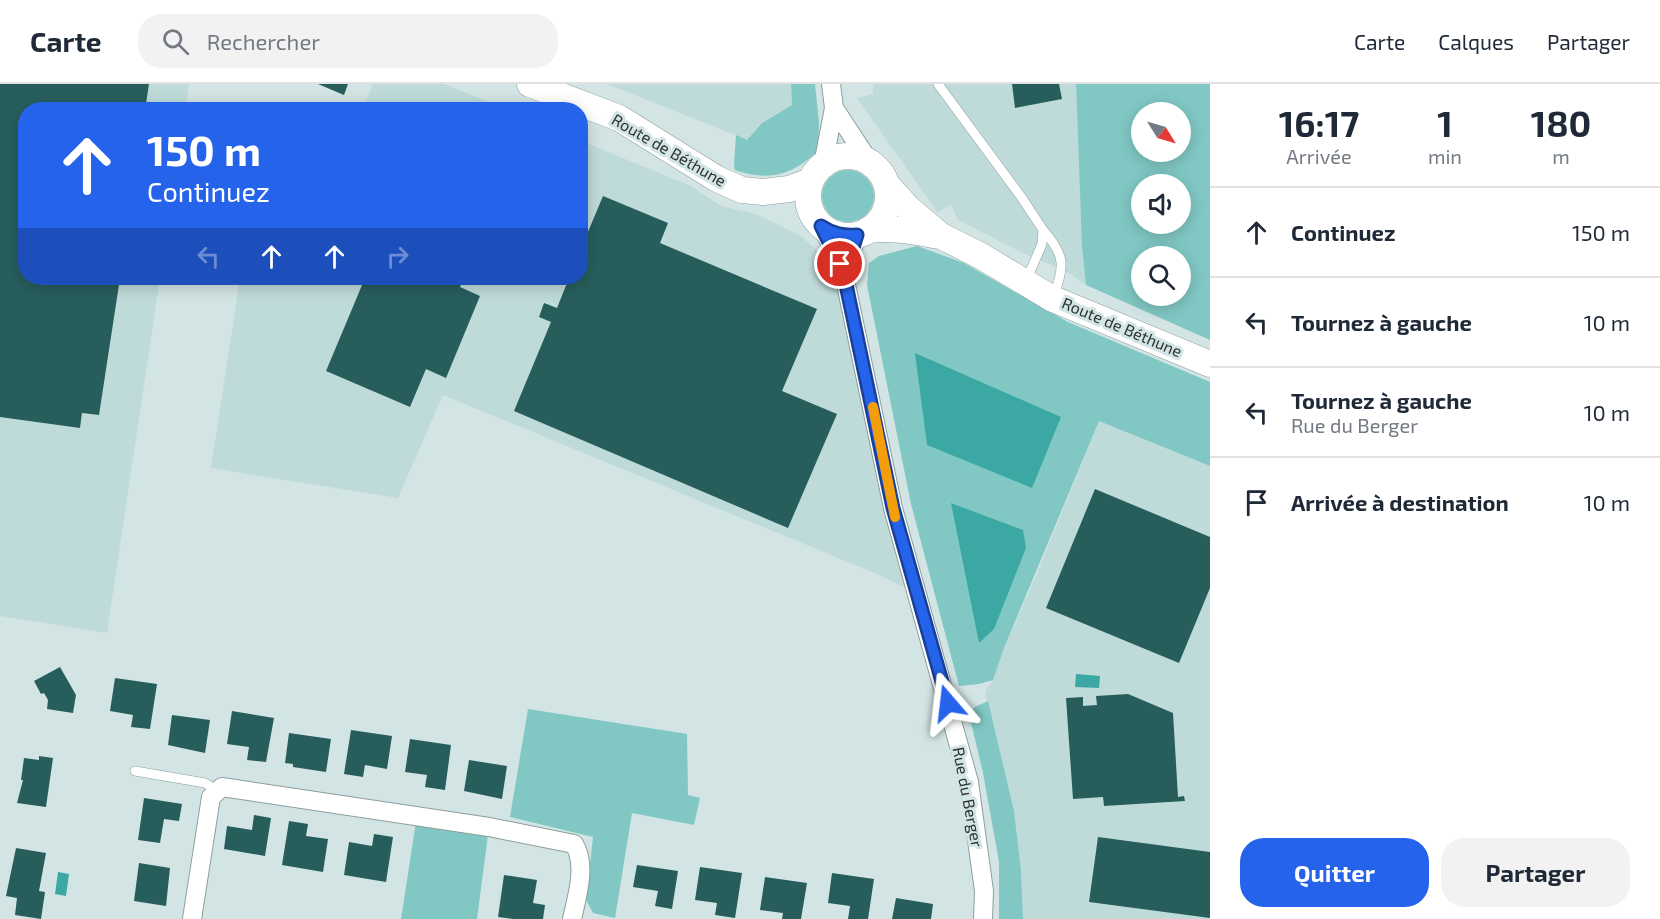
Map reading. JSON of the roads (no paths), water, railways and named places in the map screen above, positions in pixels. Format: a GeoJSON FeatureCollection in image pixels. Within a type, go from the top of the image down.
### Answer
{"type":"FeatureCollection","features":[{"type":"Feature","properties":{"kind":"main road","name":"Route de Béthune"},"geometry":{"type":"LineString","coordinates":[[530,84],[577,102]]}},
{"type":"Feature","properties":{"kind":"main road","name":"Route de Béthune"},"geometry":{"type":"LineString","coordinates":[[588,106],[619,118],[717,180],[742,190],[763,192],[789,189],[817,173]]}},
{"type":"Feature","properties":{"kind":"main road"},"geometry":{"type":"LineString","coordinates":[[818,221],[809,206],[808,193],[817,173],[838,157],[847,156],[870,163],[909,209],[941,236]]}},
{"type":"Feature","properties":{"kind":"main road"},"geometry":{"type":"LineString","coordinates":[[863,233],[881,219],[888,203],[887,185]]}},
{"type":"Feature","properties":{"kind":"main road"},"geometry":{"type":"LineString","coordinates":[[763,192],[818,221],[832,232],[844,236],[887,228],[941,236]]}},
{"type":"Feature","properties":{"kind":"main road","name":"Route de Béthune"},"geometry":{"type":"LineString","coordinates":[[941,236],[981,256],[1053,299],[1210,364]]}},
{"type":"Feature","properties":{"kind":"street"},"geometry":{"type":"LineString","coordinates":[[817,173],[834,108],[831,84]]}},
{"type":"Feature","properties":{"kind":"street"},"geometry":{"type":"LineString","coordinates":[[834,108],[870,163]]}},
{"type":"Feature","properties":{"kind":"street","name":"Rue du Berger"},"geometry":{"type":"LineString","coordinates":[[818,221],[835,252],[844,275],[893,508],[969,782],[984,891],[983,919]]}},
{"type":"Feature","properties":{"kind":"street"},"geometry":{"type":"LineString","coordinates":[[844,275],[863,233]]}},
{"type":"Feature","properties":{"kind":"street"},"geometry":{"type":"LineString","coordinates":[[192,919],[212,797],[220,789],[489,827],[574,844],[580,854],[577,894],[572,919]]}},
{"type":"Feature","properties":{"kind":"lane"},"geometry":{"type":"LineString","coordinates":[[831,84],[841,84]]}},
{"type":"Feature","properties":{"kind":"lane"},"geometry":{"type":"LineString","coordinates":[[938,84],[1043,230],[1058,247],[1062,270],[1053,299]]}},
{"type":"Feature","properties":{"kind":"lane"},"geometry":{"type":"LineString","coordinates":[[1025,283],[1042,244],[1043,230]]}},
{"type":"Feature","properties":{"kind":"lane"},"geometry":{"type":"LineString","coordinates":[[135,771],[206,783],[220,789]]}}]}
